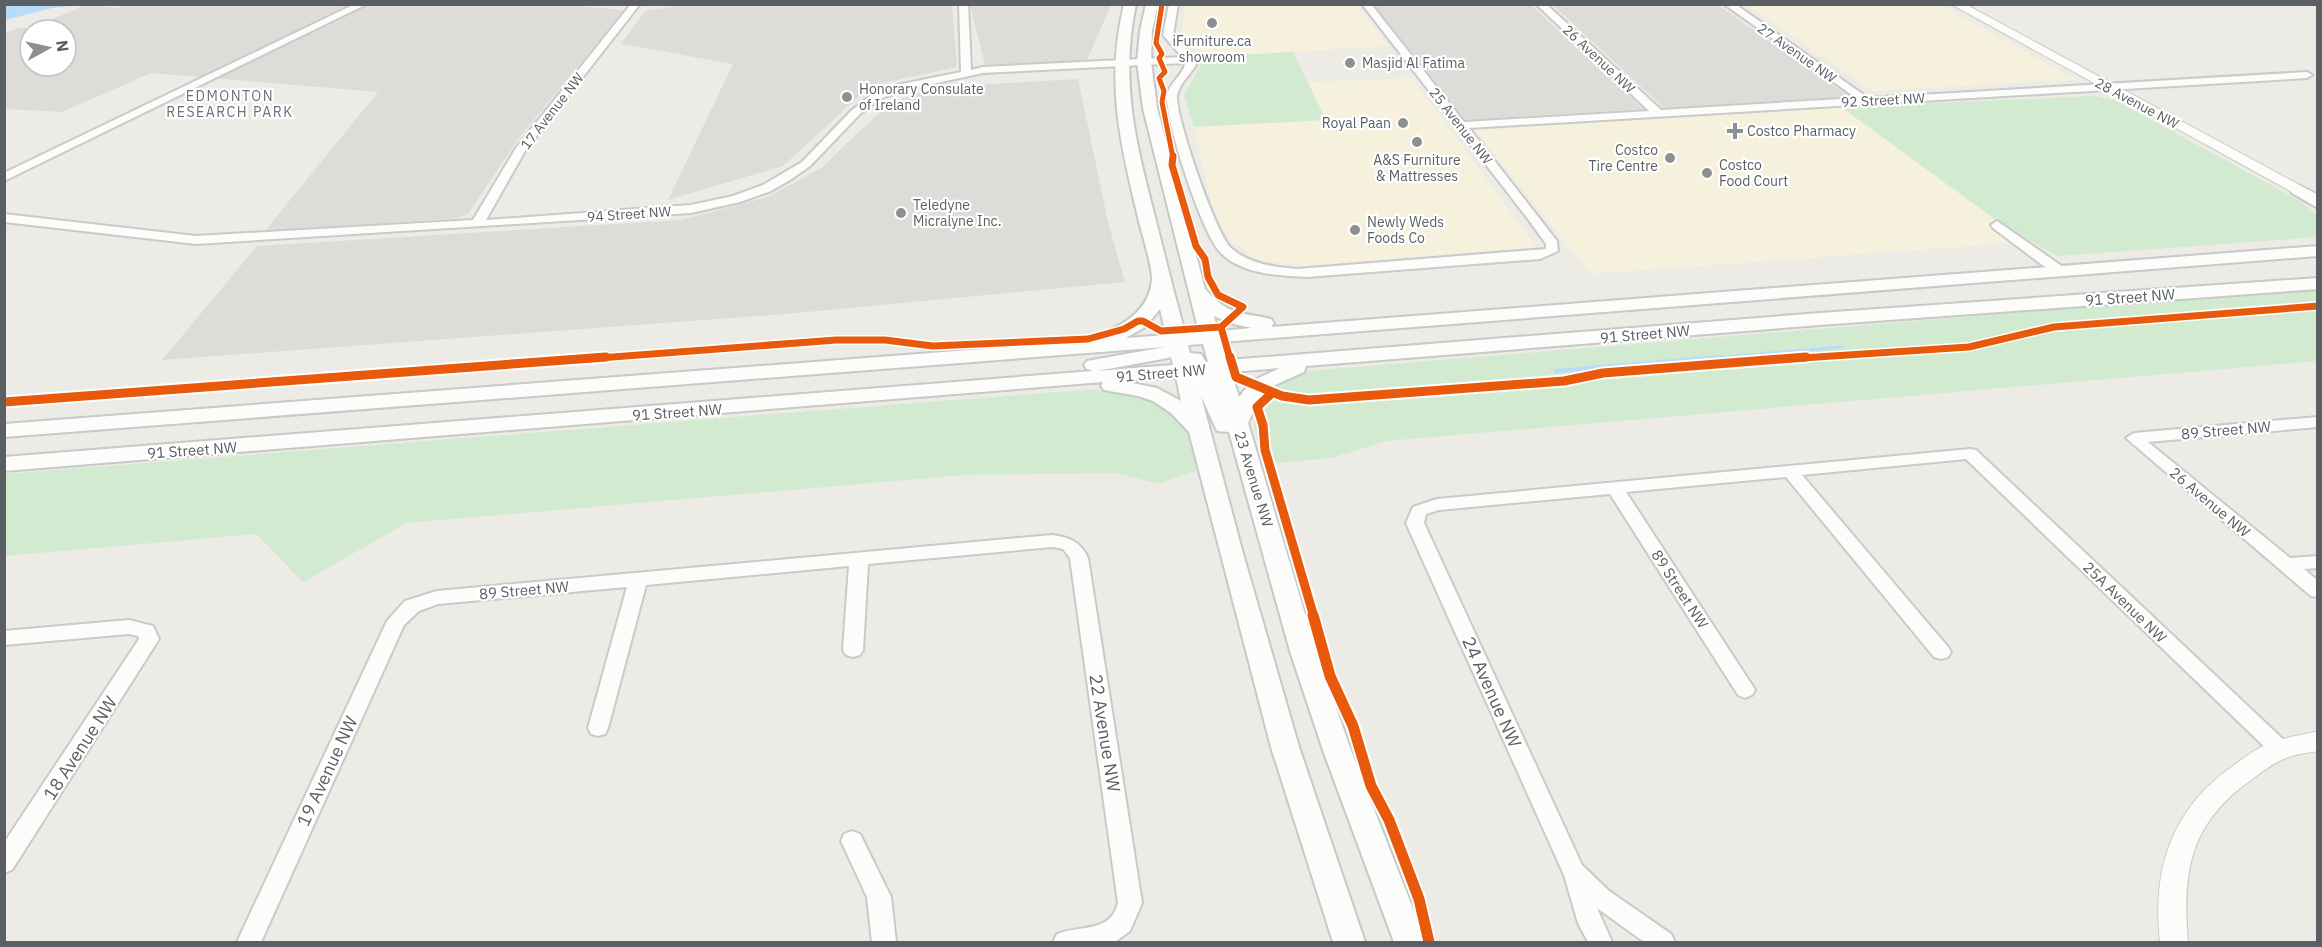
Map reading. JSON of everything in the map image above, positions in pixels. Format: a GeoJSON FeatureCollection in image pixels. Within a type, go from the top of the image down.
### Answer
{"type":"FeatureCollection","features":[{"type":"Feature","properties":{"kind":"main road","name":"23 Avenue NW"},"geometry":{"type":"LineString","coordinates":[[1152,4],[1146,31],[1131,65],[1121,106],[1161,279],[1198,353],[1237,423],[1303,651],[1410,942]]}},
{"type":"Feature","properties":{"kind":"main road"},"geometry":{"type":"LineString","coordinates":[[1129,6],[1131,65]]}},
{"type":"Feature","properties":{"kind":"main road","name":"23 Avenue NW"},"geometry":{"type":"LineString","coordinates":[[1131,65],[1150,108],[1196,289],[1200,432],[1256,653],[1294,780],[1349,942]]}},
{"type":"Feature","properties":{"kind":"main road"},"geometry":{"type":"LineString","coordinates":[[2298,190],[2318,201]]}},
{"type":"Feature","properties":{"kind":"main road"},"geometry":{"type":"LineString","coordinates":[[1149,228],[1269,529]]}},
{"type":"Feature","properties":{"kind":"main road","name":"91 Street NW"},"geometry":{"type":"LineString","coordinates":[[4,464],[1061,381],[1198,353],[1362,324],[2056,273],[2316,250]]}},
{"type":"Feature","properties":{"kind":"main road"},"geometry":{"type":"LineString","coordinates":[[1820,319],[2035,286],[2056,273],[2121,292],[2197,292]]}},
{"type":"Feature","properties":{"kind":"main road"},"geometry":{"type":"LineString","coordinates":[[1060,348],[1104,340],[1133,329],[1143,321],[1156,303],[1161,279]]}},
{"type":"Feature","properties":{"kind":"main road","name":"91 Street NW"},"geometry":{"type":"LineString","coordinates":[[4,431],[1060,348],[1327,359],[1820,319],[2197,292],[2317,280]]}},
{"type":"Feature","properties":{"kind":"main road"},"geometry":{"type":"LineString","coordinates":[[1196,289],[1208,305],[1222,314],[1257,323],[1362,324]]}},
{"type":"Feature","properties":{"kind":"main road"},"geometry":{"type":"LineString","coordinates":[[899,394],[1198,353],[1390,330],[1483,315]]}},
{"type":"Feature","properties":{"kind":"main road"},"geometry":{"type":"LineString","coordinates":[[1237,423],[1252,392],[1259,385],[1282,373],[1327,359]]}},
{"type":"Feature","properties":{"kind":"main road"},"geometry":{"type":"LineString","coordinates":[[1061,381],[1127,387],[1159,395],[1175,404],[1200,432]]}},
{"type":"Feature","properties":{"kind":"street"},"geometry":{"type":"LineString","coordinates":[[4,178],[363,4]]}},
{"type":"Feature","properties":{"kind":"street","name":"17 Avenue NW"},"geometry":{"type":"LineString","coordinates":[[477,224],[520,150],[636,4]]}},
{"type":"Feature","properties":{"kind":"street"},"geometry":{"type":"LineString","coordinates":[[963,4],[966,75]]}},
{"type":"Feature","properties":{"kind":"street"},"geometry":{"type":"LineString","coordinates":[[1174,4],[1168,34],[1190,62]]}},
{"type":"Feature","properties":{"kind":"street","name":"25 Avenue NW"},"geometry":{"type":"LineString","coordinates":[[1190,62],[1174,89],[1172,101],[1206,212],[1219,245],[1235,257],[1261,267],[1284,272],[1307,273],[1540,255],[1553,249],[1552,244],[1532,216],[1366,4]]}},
{"type":"Feature","properties":{"kind":"street","name":"26 Avenue NW"},"geometry":{"type":"LineString","coordinates":[[1540,4],[1658,114]]}},
{"type":"Feature","properties":{"kind":"street","name":"27 Avenue NW"},"geometry":{"type":"LineString","coordinates":[[1728,4],[1866,101]]}},
{"type":"Feature","properties":{"kind":"street","name":"28 Avenue NW"},"geometry":{"type":"LineString","coordinates":[[1956,4],[2298,190]]}},
{"type":"Feature","properties":{"kind":"street"},"geometry":{"type":"LineString","coordinates":[[1131,65],[1190,62]]}},
{"type":"Feature","properties":{"kind":"street","name":"94 Street NW"},"geometry":{"type":"LineString","coordinates":[[4,218],[173,238],[252,238],[691,209],[736,199],[767,188],[806,164],[856,112],[875,97],[921,82],[966,75],[984,76],[1131,65]]}},
{"type":"Feature","properties":{"kind":"street","name":"92 Street NW"},"geometry":{"type":"LineString","coordinates":[[1460,125],[2307,75]]}},
{"type":"Feature","properties":{"kind":"street"},"geometry":{"type":"LineString","coordinates":[[1992,226],[2056,273]]}},
{"type":"Feature","properties":{"kind":"street","name":"89 Street NW"},"geometry":{"type":"LineString","coordinates":[[2134,438],[2318,422]]}},
{"type":"Feature","properties":{"kind":"street","name":"26 Avenue NW"},"geometry":{"type":"LineString","coordinates":[[2134,438],[2318,591]]}},
{"type":"Feature","properties":{"kind":"street","name":"25A Avenue NW"},"geometry":{"type":"LineString","coordinates":[[1790,471],[1970,454],[2280,750]]}},
{"type":"Feature","properties":{"kind":"street"},"geometry":{"type":"LineString","coordinates":[[1615,488],[1790,471],[1941,652]]}},
{"type":"Feature","properties":{"kind":"street","name":"89 Street NW"},"geometry":{"type":"LineString","coordinates":[[1615,488],[1745,690]]}},
{"type":"Feature","properties":{"kind":"street","name":"24 Avenue NW"},"geometry":{"type":"LineString","coordinates":[[1600,942],[1590,923],[1574,872],[1415,524],[1419,511],[1437,505],[1615,488]]}},
{"type":"Feature","properties":{"kind":"street","name":"89 Street NW"},"geometry":{"type":"LineString","coordinates":[[412,606],[436,598],[859,558],[1043,541],[1069,544]]}},
{"type":"Feature","properties":{"kind":"street","name":"22 Avenue NW"},"geometry":{"type":"LineString","coordinates":[[1065,942],[1102,937],[1123,924],[1129,912],[1130,896],[1079,558],[1069,544]]}},
{"type":"Feature","properties":{"kind":"street"},"geometry":{"type":"LineString","coordinates":[[853,650],[859,558]]}},
{"type":"Feature","properties":{"kind":"street"},"geometry":{"type":"LineString","coordinates":[[2285,565],[2318,562]]}},
{"type":"Feature","properties":{"kind":"street"},"geometry":{"type":"LineString","coordinates":[[598,728],[638,579]]}},
{"type":"Feature","properties":{"kind":"street","name":"19 Avenue NW"},"geometry":{"type":"LineString","coordinates":[[249,942],[396,621],[412,606]]}},
{"type":"Feature","properties":{"kind":"street","name":"18 Avenue NW"},"geometry":{"type":"LineString","coordinates":[[4,638],[117,627],[147,631],[148,639],[142,652],[4,863]]}},
{"type":"Feature","properties":{"kind":"street"},"geometry":{"type":"LineString","coordinates":[[2172,929],[2175,862],[2194,817],[2228,780],[2280,750],[2318,741]]}},
{"type":"Feature","properties":{"kind":"street"},"geometry":{"type":"LineString","coordinates":[[852,841],[879,897],[884,942]]}},
{"type":"Feature","properties":{"kind":"street","name":"24 Avenue NW"},"geometry":{"type":"LineString","coordinates":[[1574,872],[1600,898],[1663,942]]}},
{"type":"Feature","properties":{"kind":"shaded area"},"geometry":{"type":"Polygon","coordinates":[[[126,4],[553,4],[624,10],[519,138],[468,214],[458,218],[264,232],[378,92],[151,73],[62,112],[5,109],[4,33],[18,29],[18,78],[78,78],[78,18],[55,18],[86,5],[118,8],[126,4]]]}},
{"type":"Feature","properties":{"kind":"shaded area"},"geometry":{"type":"Polygon","coordinates":[[[970,4],[1111,5],[1087,60],[985,65],[970,4]]]}},
{"type":"Feature","properties":{"kind":"shaded area"},"geometry":{"type":"Polygon","coordinates":[[[684,5],[952,5],[957,67],[870,86],[783,166],[668,200],[733,64],[621,44],[645,11],[684,5]]]}},
{"type":"Feature","properties":{"kind":"shaded area"},"geometry":{"type":"Polygon","coordinates":[[[1186,5],[1357,5],[1389,46],[1202,57],[1180,35],[1186,5]]]}},
{"type":"Feature","properties":{"kind":"shaded area"},"geometry":{"type":"Polygon","coordinates":[[[1374,5],[1531,5],[1643,109],[1465,120],[1374,5]]]}},
{"type":"Feature","properties":{"kind":"shaded area"},"geometry":{"type":"Polygon","coordinates":[[[1553,5],[1718,5],[1848,96],[1665,109],[1553,5]]]}},
{"type":"Feature","properties":{"kind":"shaded area"},"geometry":{"type":"Polygon","coordinates":[[[1746,5],[1941,5],[2077,80],[1873,91],[1746,5]]]}},
{"type":"Feature","properties":{"kind":"shaded area"},"geometry":{"type":"Polygon","coordinates":[[[1412,78],[1537,247],[1305,266],[1256,259],[1228,238],[1212,205],[1194,127],[1326,120],[1308,82],[1412,78]]]}},
{"type":"Feature","properties":{"kind":"shaded area"},"geometry":{"type":"Polygon","coordinates":[[[1078,79],[1108,222],[1125,282],[786,314],[162,360],[257,246],[681,220],[768,197],[821,168],[890,103],[937,87],[1078,79]]]}},
{"type":"Feature","properties":{"kind":"shaded area"},"geometry":{"type":"Polygon","coordinates":[[[1841,107],[2027,242],[1591,274],[1475,130],[1841,107]]]}},
{"type":"Feature","properties":{"kind":"green space"},"geometry":{"type":"Polygon","coordinates":[[[1293,52],[1326,120],[1194,127],[1184,95],[1200,67],[1202,57],[1293,52]]]}},
{"type":"Feature","properties":{"kind":"green space"},"geometry":{"type":"Polygon","coordinates":[[[2096,96],[2117,101],[2300,201],[2317,216],[2317,237],[2058,256],[2007,228],[1841,107],[2096,96]]]}},
{"type":"Feature","properties":{"kind":"green space"},"geometry":{"type":"Polygon","coordinates":[[[2317,288],[2317,361],[1386,441],[1331,458],[1265,464],[1253,418],[1254,406],[1266,389],[1286,378],[1319,370],[2317,288]]]}},
{"type":"Feature","properties":{"kind":"green space"},"geometry":{"type":"Polygon","coordinates":[[[1105,390],[1146,396],[1186,421],[1200,469],[1159,484],[1116,473],[964,475],[406,523],[303,582],[256,534],[5,556],[5,474],[1105,390]]]}},
{"type":"Feature","properties":{"kind":"water"},"geometry":{"type":"Polygon","coordinates":[[[5,4],[81,5],[52,8],[5,20],[5,4]]]}},
{"type":"Feature","properties":{"kind":"waterway"},"geometry":{"type":"LineString","coordinates":[[1703,359],[1842,347]]}},
{"type":"Feature","properties":{"kind":"waterway"},"geometry":{"type":"LineString","coordinates":[[1556,371],[1721,357]]}},
{"type":"Feature","properties":{"kind":"cycle path"},"geometry":{"type":"LineString","coordinates":[[4,402],[836,340],[885,340],[933,346],[1088,339],[1124,329],[1138,321],[1143,321],[1161,331],[1221,327],[1243,307],[1218,295],[1208,277],[1205,259],[1196,246],[1172,165],[1173,153],[1162,102],[1164,91],[1159,78],[1165,72],[1159,58],[1162,54],[1156,43],[1162,4]]}},
{"type":"Feature","properties":{"kind":"cycle path"},"geometry":{"type":"LineString","coordinates":[[1221,327],[1236,377],[1282,396],[1309,400],[1564,381],[1603,373],[1859,353],[1969,347],[2054,327],[2318,306]]}},
{"type":"Feature","properties":{"kind":"cycle path"},"geometry":{"type":"LineString","coordinates":[[1273,392],[1257,407],[1263,425],[1265,450],[1289,538],[1326,656],[1330,676],[1353,726],[1371,786],[1389,820],[1419,899],[1429,942]]}},
{"type":"Feature","properties":{"kind":"place","name":"iFurniture.ca showroom"},"geometry":{"type":"Point","coordinates":[1212,23]}},
{"type":"Feature","properties":{"kind":"place","name":"Masjid Al Fatima"},"geometry":{"type":"Point","coordinates":[1350,63]}},
{"type":"Feature","properties":{"kind":"place","name":"Honorary Consulate of Ireland"},"geometry":{"type":"Point","coordinates":[847,97]}},
{"type":"Feature","properties":{"kind":"place","name":"Royal Paan"},"geometry":{"type":"Point","coordinates":[1403,123]}},
{"type":"Feature","properties":{"kind":"place","name":"Costco Pharmacy"},"geometry":{"type":"Point","coordinates":[1735,131]}},
{"type":"Feature","properties":{"kind":"place","name":"A&S Furniture & Mattresses"},"geometry":{"type":"Point","coordinates":[1417,142]}},
{"type":"Feature","properties":{"kind":"place","name":"Costco Tire Centre"},"geometry":{"type":"Point","coordinates":[1670,158]}},
{"type":"Feature","properties":{"kind":"place","name":"Costco Food Court"},"geometry":{"type":"Point","coordinates":[1707,173]}},
{"type":"Feature","properties":{"kind":"place","name":"Teledyne Micralyne Inc."},"geometry":{"type":"Point","coordinates":[901,213]}},
{"type":"Feature","properties":{"kind":"place","name":"Newly Weds Foods Co"},"geometry":{"type":"Point","coordinates":[1355,230]}},
{"type":"Feature","properties":{"kind":"district","name":"EDMONTON RESEARCH PARK"},"geometry":{"type":"Point","coordinates":[230,104]}}]}
